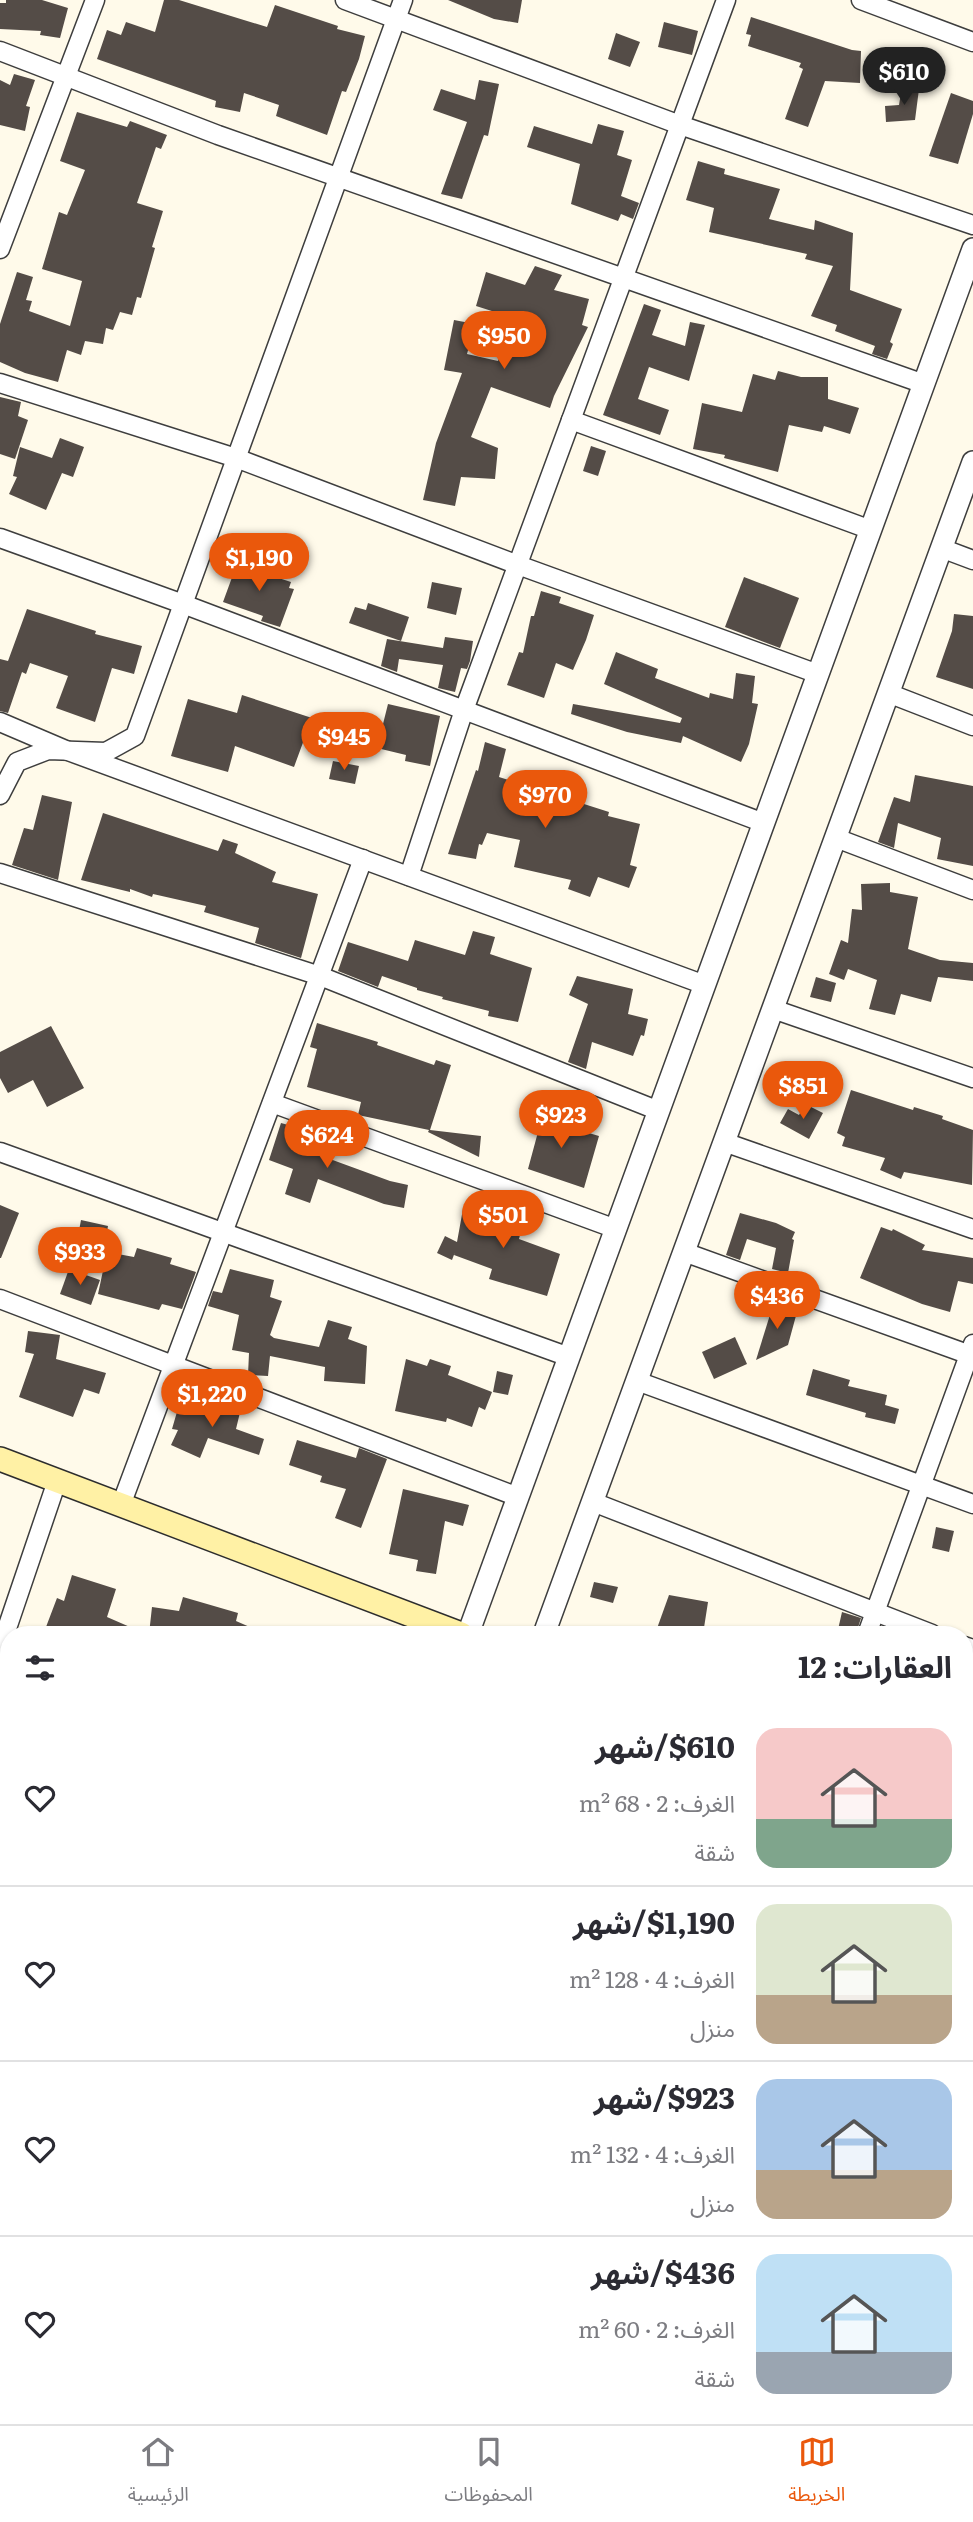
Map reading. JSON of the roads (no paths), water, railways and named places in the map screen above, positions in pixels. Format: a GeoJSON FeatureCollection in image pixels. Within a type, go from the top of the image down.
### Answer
{"type":"FeatureCollection","features":[{"type":"Feature","properties":{"kind":"main road"},"geometry":{"type":"LineString","coordinates":[[0,1459],[440,1626]]}},
{"type":"Feature","properties":{"kind":"street"},"geometry":{"type":"LineString","coordinates":[[0,249],[6,214],[66,76],[95,0]]}},
{"type":"Feature","properties":{"kind":"street"},"geometry":{"type":"LineString","coordinates":[[345,0],[680,125],[973,225]]}},
{"type":"Feature","properties":{"kind":"street"},"geometry":{"type":"LineString","coordinates":[[0,795],[17,762],[48,750],[106,752],[135,736],[403,0]]}},
{"type":"Feature","properties":{"kind":"street"},"geometry":{"type":"LineString","coordinates":[[409,876],[464,710],[726,0]]}},
{"type":"Feature","properties":{"kind":"street"},"geometry":{"type":"LineString","coordinates":[[861,0],[973,42]]}},
{"type":"Feature","properties":{"kind":"street"},"geometry":{"type":"LineString","coordinates":[[0,51],[218,135],[924,384]]}},
{"type":"Feature","properties":{"kind":"street"},"geometry":{"type":"LineString","coordinates":[[471,1626],[973,249]]}},
{"type":"Feature","properties":{"kind":"street"},"geometry":{"type":"LineString","coordinates":[[0,383],[236,458],[518,565],[818,674]]}},
{"type":"Feature","properties":{"kind":"street"},"geometry":{"type":"LineString","coordinates":[[571,420],[871,530]]}},
{"type":"Feature","properties":{"kind":"street"},"geometry":{"type":"LineString","coordinates":[[547,1626],[973,462]]}},
{"type":"Feature","properties":{"kind":"street"},"geometry":{"type":"LineString","coordinates":[[0,538],[183,604],[764,823]]}},
{"type":"Feature","properties":{"kind":"street"},"geometry":{"type":"LineString","coordinates":[[941,548],[973,560]]}},
{"type":"Feature","properties":{"kind":"street"},"geometry":{"type":"LineString","coordinates":[[888,693],[973,726]]}},
{"type":"Feature","properties":{"kind":"street"},"geometry":{"type":"LineString","coordinates":[[0,722],[68,751],[705,985]]}},
{"type":"Feature","properties":{"kind":"street"},"geometry":{"type":"LineString","coordinates":[[836,838],[973,890]]}},
{"type":"Feature","properties":{"kind":"street"},"geometry":{"type":"LineString","coordinates":[[121,1505],[363,859]]}},
{"type":"Feature","properties":{"kind":"street"},"geometry":{"type":"LineString","coordinates":[[0,873],[320,976],[659,1111]]}},
{"type":"Feature","properties":{"kind":"street"},"geometry":{"type":"LineString","coordinates":[[773,1009],[973,1079]]}},
{"type":"Feature","properties":{"kind":"street"},"geometry":{"type":"LineString","coordinates":[[272,1103],[616,1228]]}},
{"type":"Feature","properties":{"kind":"street"},"geometry":{"type":"LineString","coordinates":[[724,1142],[973,1229]]}},
{"type":"Feature","properties":{"kind":"street"},"geometry":{"type":"LineString","coordinates":[[0,1152],[569,1357]]}},
{"type":"Feature","properties":{"kind":"street"},"geometry":{"type":"LineString","coordinates":[[684,1252],[972,1352],[870,1626]]}},
{"type":"Feature","properties":{"kind":"street"},"geometry":{"type":"LineString","coordinates":[[0,1299],[518,1497]]}},
{"type":"Feature","properties":{"kind":"street"},"geometry":{"type":"LineString","coordinates":[[637,1381],[973,1504]]}},
{"type":"Feature","properties":{"kind":"street"},"geometry":{"type":"LineString","coordinates":[[8,1626],[57,1481]]}},
{"type":"Feature","properties":{"kind":"street"},"geometry":{"type":"LineString","coordinates":[[593,1502],[909,1626]]}}]}
